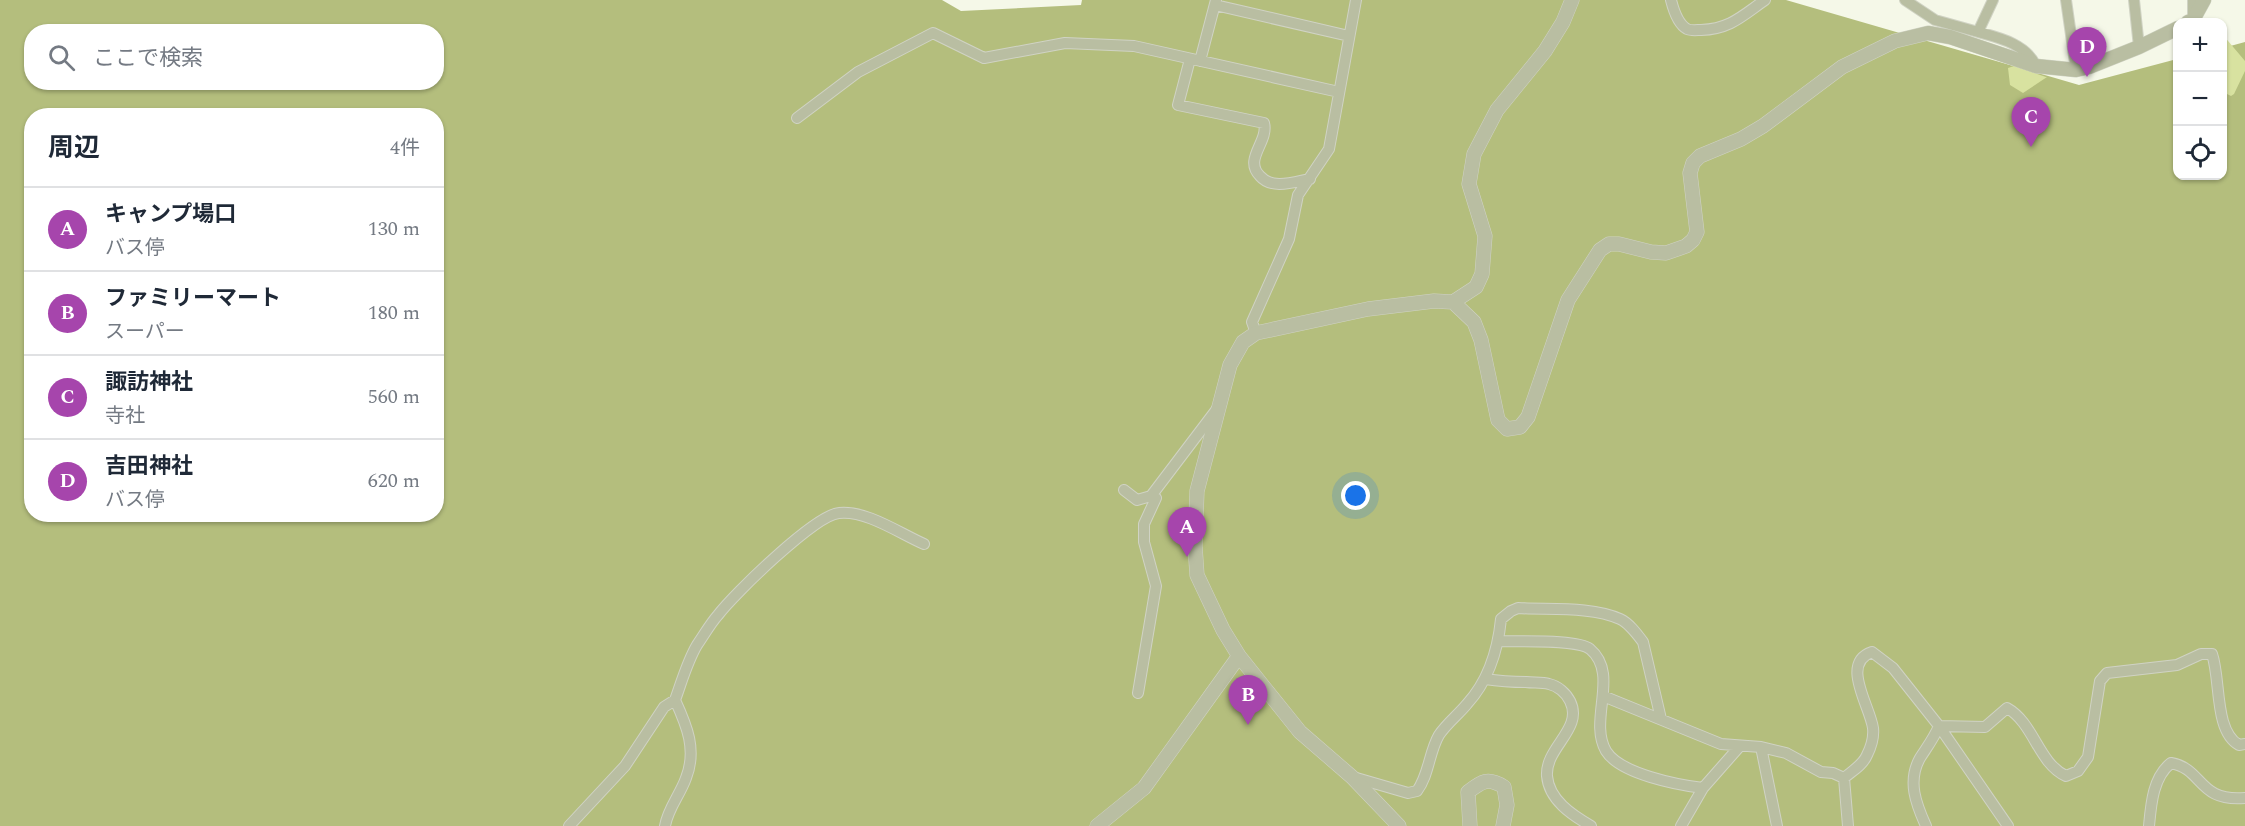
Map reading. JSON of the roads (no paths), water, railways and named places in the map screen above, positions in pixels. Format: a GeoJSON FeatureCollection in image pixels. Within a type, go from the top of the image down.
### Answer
{"type":"FeatureCollection","features":[{"type":"Feature","properties":{"kind":"street"},"geometry":{"type":"LineString","coordinates":[[1256,333],[1252,322],[1289,239],[1298,195],[1329,148],[1356,0]]}},
{"type":"Feature","properties":{"kind":"street"},"geometry":{"type":"LineString","coordinates":[[1399,826],[1352,777],[1300,732],[1239,656],[1223,630],[1197,575],[1195,556],[1197,491],[1230,365],[1243,342],[1256,333],[1368,309],[1434,301],[1453,302],[1476,287],[1482,274],[1485,236],[1469,184],[1474,154],[1497,110],[1545,51],[1563,22],[1572,0]]}},
{"type":"Feature","properties":{"kind":"street"},"geometry":{"type":"LineString","coordinates":[[1671,0],[1684,26],[1695,30],[1730,25],[1765,0]]}},
{"type":"Feature","properties":{"kind":"street"},"geometry":{"type":"LineString","coordinates":[[1905,0],[1935,20],[1998,37],[2013,44],[2033,58],[2037,66]]}},
{"type":"Feature","properties":{"kind":"street"},"geometry":{"type":"LineString","coordinates":[[1978,32],[1993,0]]}},
{"type":"Feature","properties":{"kind":"street"},"geometry":{"type":"LineString","coordinates":[[2066,0],[2076,70]]}},
{"type":"Feature","properties":{"kind":"street"},"geometry":{"type":"LineString","coordinates":[[2134,0],[2139,47]]}},
{"type":"Feature","properties":{"kind":"street"},"geometry":{"type":"LineString","coordinates":[[2190,18],[2193,0]]}},
{"type":"Feature","properties":{"kind":"street"},"geometry":{"type":"LineString","coordinates":[[2192,18],[2204,0]]}},
{"type":"Feature","properties":{"kind":"street"},"geometry":{"type":"LineString","coordinates":[[1310,179],[1279,184],[1265,182],[1256,172],[1252,162],[1265,129],[1264,123],[1178,105],[1216,2],[1349,36]]}},
{"type":"Feature","properties":{"kind":"street"},"geometry":{"type":"LineString","coordinates":[[1453,302],[1474,322],[1481,340],[1498,420],[1508,429],[1520,427],[1528,417],[1568,300],[1600,250],[1609,244],[1618,244],[1666,253],[1686,246],[1697,232],[1690,173],[1693,163],[1700,156],[1741,139],[1762,126],[1842,67],[1895,40],[1928,33],[1950,37],[2037,66],[2076,70],[2090,67],[2173,30]]}},
{"type":"Feature","properties":{"kind":"street"},"geometry":{"type":"LineString","coordinates":[[797,118],[858,72],[933,33],[984,58],[1065,44],[1134,45],[1339,92]]}},
{"type":"Feature","properties":{"kind":"street"},"geometry":{"type":"LineString","coordinates":[[1124,490],[1137,500],[1151,496],[1218,408]]}},
{"type":"Feature","properties":{"kind":"street"},"geometry":{"type":"LineString","coordinates":[[1138,693],[1156,586],[1144,542],[1144,524],[1156,498],[1151,496]]}},
{"type":"Feature","properties":{"kind":"street"},"geometry":{"type":"LineString","coordinates":[[569,826],[625,766],[664,707],[675,700],[696,647],[719,614],[789,545],[818,522],[837,513],[856,513],[924,544]]}},
{"type":"Feature","properties":{"kind":"street"},"geometry":{"type":"LineString","coordinates":[[1352,777],[1408,793],[1417,791],[1422,784],[1438,737],[1468,704],[1485,678],[1499,641],[1501,619],[1518,608],[1575,610],[1608,615],[1623,620],[1643,642],[1661,719]]}},
{"type":"Feature","properties":{"kind":"street"},"geometry":{"type":"LineString","coordinates":[[1499,641],[1573,643],[1590,649],[1601,664],[1604,688],[1600,713],[1601,733],[1606,750],[1614,760],[1637,772],[1670,784],[1703,788]]}},
{"type":"Feature","properties":{"kind":"street"},"geometry":{"type":"LineString","coordinates":[[1844,778],[1864,761],[1872,740],[1872,722],[1857,678],[1859,662],[1865,654],[1872,652],[1893,668],[1939,726],[2008,826]]}},
{"type":"Feature","properties":{"kind":"street"},"geometry":{"type":"LineString","coordinates":[[1939,726],[1985,727],[2007,708],[2018,714],[2052,766],[2067,776],[2078,771],[2088,757],[2100,681],[2107,673],[2177,665],[2201,654],[2212,654],[2226,735],[2239,745],[2245,744]]}},
{"type":"Feature","properties":{"kind":"street"},"geometry":{"type":"LineString","coordinates":[[1097,826],[1144,788],[1239,656]]}},
{"type":"Feature","properties":{"kind":"street"},"geometry":{"type":"LineString","coordinates":[[1485,678],[1548,683],[1567,695],[1573,706],[1574,720],[1553,753],[1548,764],[1547,778],[1553,794],[1564,807],[1591,826]]}},
{"type":"Feature","properties":{"kind":"street"},"geometry":{"type":"LineString","coordinates":[[1603,696],[1720,744],[1761,747],[1786,753],[1821,772],[1833,773],[1844,778]]}},
{"type":"Feature","properties":{"kind":"street"},"geometry":{"type":"LineString","coordinates":[[665,826],[667,817],[687,777],[692,750],[692,742],[675,700]]}},
{"type":"Feature","properties":{"kind":"street"},"geometry":{"type":"LineString","coordinates":[[1926,826],[1914,799],[1914,778],[1919,760],[1939,726]]}},
{"type":"Feature","properties":{"kind":"street"},"geometry":{"type":"LineString","coordinates":[[1681,826],[1703,788],[1740,746]]}},
{"type":"Feature","properties":{"kind":"street"},"geometry":{"type":"LineString","coordinates":[[1761,747],[1777,826]]}},
{"type":"Feature","properties":{"kind":"street"},"geometry":{"type":"LineString","coordinates":[[2149,826],[2157,781],[2162,770],[2171,763],[2188,770],[2206,789],[2219,798],[2245,798]]}},
{"type":"Feature","properties":{"kind":"street"},"geometry":{"type":"LineString","coordinates":[[1844,778],[1848,826]]}},
{"type":"Feature","properties":{"kind":"street"},"geometry":{"type":"LineString","coordinates":[[1470,826],[1468,792],[1481,782],[1495,781],[1504,787],[1507,805],[1503,826]]}},
{"type":"Feature","properties":{"kind":"place","name":"吉田神社"},"geometry":{"type":"Point","coordinates":[2087,77]}},
{"type":"Feature","properties":{"kind":"place","name":"諏訪神社"},"geometry":{"type":"Point","coordinates":[2031,147]}},
{"type":"Feature","properties":{"kind":"place","name":"キャンプ場口"},"geometry":{"type":"Point","coordinates":[1187,557]}},
{"type":"Feature","properties":{"kind":"place","name":"ファミリーマート"},"geometry":{"type":"Point","coordinates":[1248,725]}}]}
